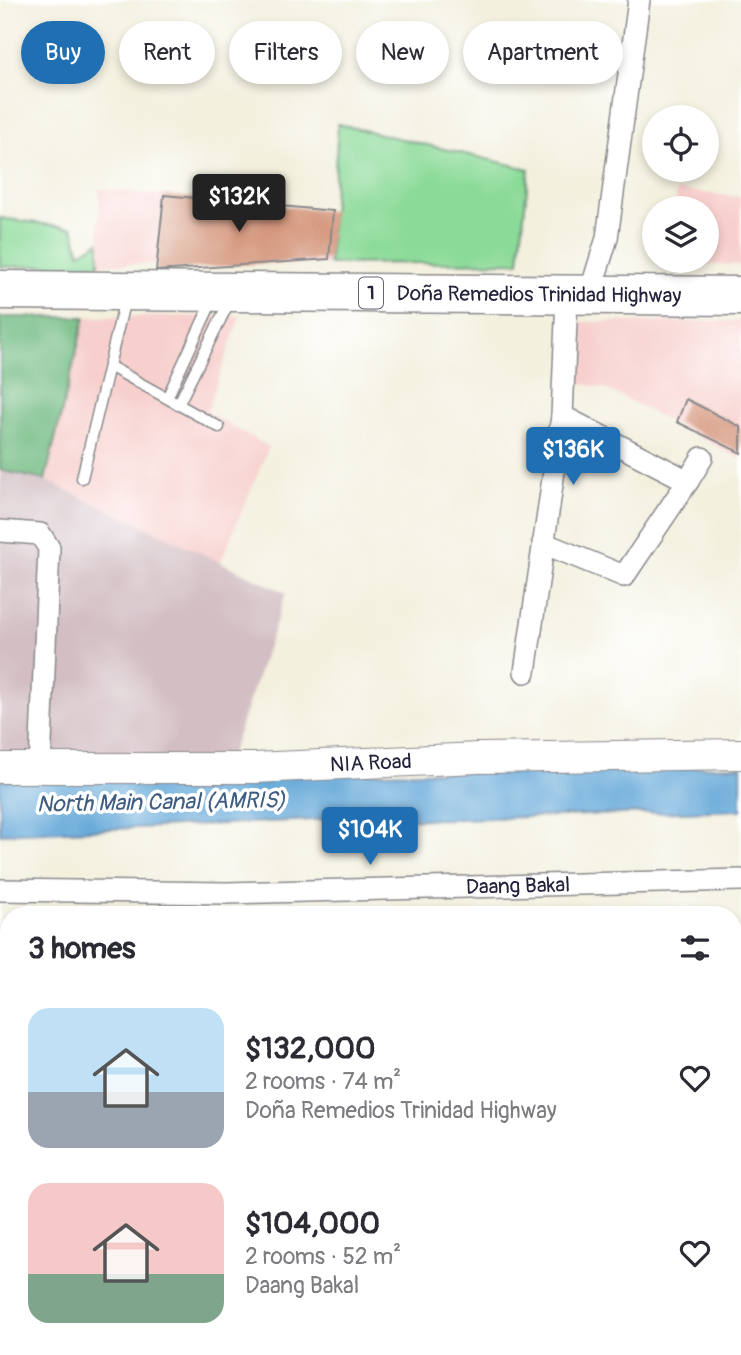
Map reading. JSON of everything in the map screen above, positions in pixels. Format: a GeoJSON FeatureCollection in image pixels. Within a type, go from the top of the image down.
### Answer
{"type":"FeatureCollection","features":[{"type":"Feature","properties":{"kind":"highway","name":"Doña Remedios Trinidad Highway"},"geometry":{"type":"LineString","coordinates":[[0,290],[741,296]]}},
{"type":"Feature","properties":{"kind":"street"},"geometry":{"type":"LineString","coordinates":[[525,672],[578,296],[607,238],[639,0]]}},
{"type":"Feature","properties":{"kind":"street"},"geometry":{"type":"LineString","coordinates":[[562,416],[688,481]]}},
{"type":"Feature","properties":{"kind":"street"},"geometry":{"type":"LineString","coordinates":[[543,543],[624,576],[702,458]]}},
{"type":"Feature","properties":{"kind":"street"},"geometry":{"type":"LineString","coordinates":[[0,531],[40,534],[48,548],[40,768]]}},
{"type":"Feature","properties":{"kind":"street","name":"NIA Road"},"geometry":{"type":"LineString","coordinates":[[0,768],[253,768],[478,758],[741,754]]}},
{"type":"Feature","properties":{"kind":"street","name":"Daang Bakal"},"geometry":{"type":"LineString","coordinates":[[0,890],[227,893],[741,880]]}},
{"type":"Feature","properties":{"kind":"lane"},"geometry":{"type":"LineString","coordinates":[[82,478],[127,290]]}},
{"type":"Feature","properties":{"kind":"lane"},"geometry":{"type":"LineString","coordinates":[[167,398],[226,291]]}},
{"type":"Feature","properties":{"kind":"lane"},"geometry":{"type":"LineString","coordinates":[[178,404],[226,291]]}},
{"type":"Feature","properties":{"kind":"lane"},"geometry":{"type":"LineString","coordinates":[[109,366],[219,427]]}},
{"type":"Feature","properties":{"kind":"shaded area"},"geometry":{"type":"Polygon","coordinates":[[[99,189],[333,211],[329,264],[99,264],[99,189]]]}},
{"type":"Feature","properties":{"kind":"shaded area"},"geometry":{"type":"Polygon","coordinates":[[[677,190],[741,197],[741,265],[719,265],[719,196],[676,196],[677,190]]]}},
{"type":"Feature","properties":{"kind":"shaded area"},"geometry":{"type":"Polygon","coordinates":[[[240,316],[207,412],[269,447],[220,563],[45,480],[85,317],[240,316]]]}},
{"type":"Feature","properties":{"kind":"shaded area"},"geometry":{"type":"Polygon","coordinates":[[[741,321],[741,459],[605,388],[573,382],[579,322],[741,321]]]}},
{"type":"Feature","properties":{"kind":"shaded area"},"geometry":{"type":"Polygon","coordinates":[[[0,470],[45,480],[286,593],[228,763],[0,759],[0,470]]]}},
{"type":"Feature","properties":{"kind":"green space"},"geometry":{"type":"Polygon","coordinates":[[[338,124],[529,169],[519,262],[329,264],[338,124]]]}},
{"type":"Feature","properties":{"kind":"green space"},"geometry":{"type":"Polygon","coordinates":[[[0,218],[73,228],[80,253],[99,242],[99,264],[0,267],[0,218]]]}},
{"type":"Feature","properties":{"kind":"green space"},"geometry":{"type":"Polygon","coordinates":[[[0,317],[85,317],[45,480],[0,470],[0,317]]]}},
{"type":"Feature","properties":{"kind":"water","name":"North Main Canal (AMRIS)"},"geometry":{"type":"Polygon","coordinates":[[[741,766],[741,810],[463,819],[313,820],[0,834],[0,780],[741,766]]]}},
{"type":"Feature","properties":{"kind":"building"},"geometry":{"type":"Polygon","coordinates":[[[164,195],[333,211],[329,259],[156,271],[164,195]]]}},
{"type":"Feature","properties":{"kind":"building"},"geometry":{"type":"Polygon","coordinates":[[[686,399],[741,427],[741,453],[677,422],[686,399]]]}}]}
